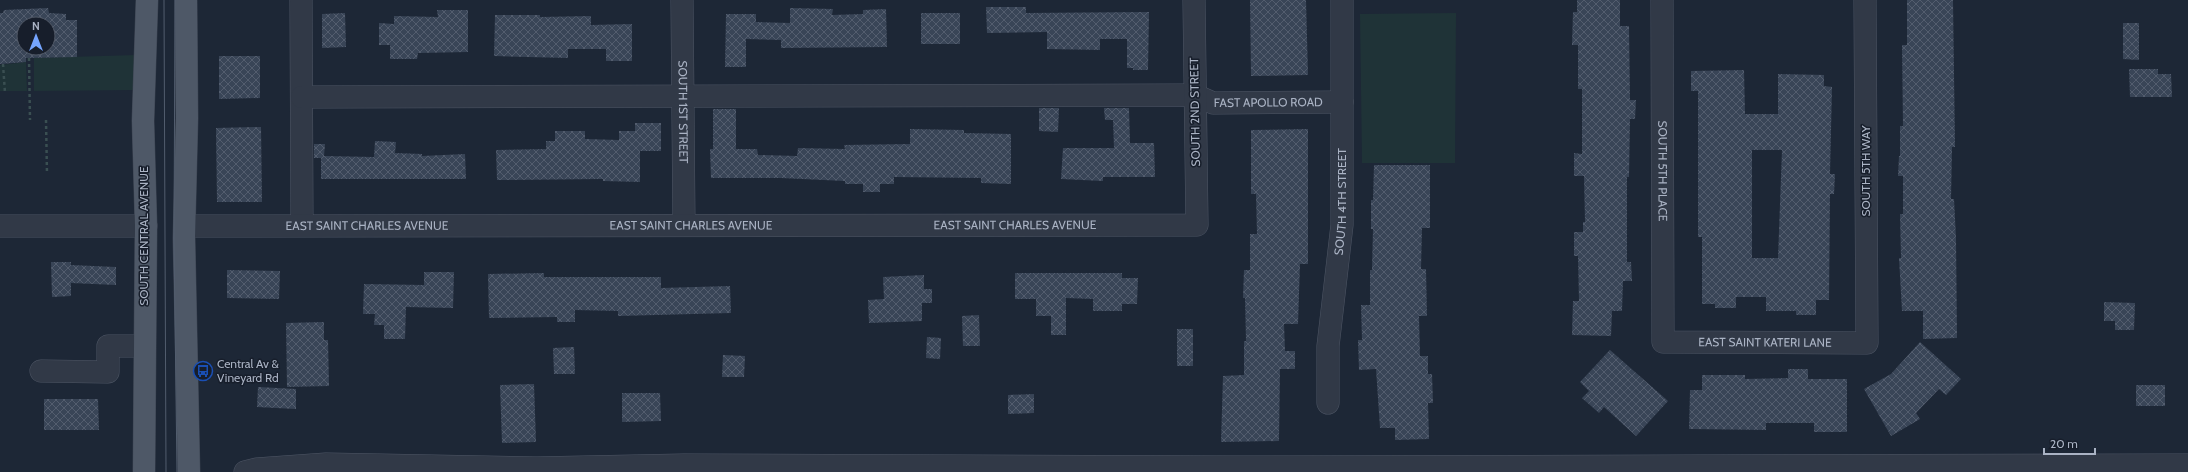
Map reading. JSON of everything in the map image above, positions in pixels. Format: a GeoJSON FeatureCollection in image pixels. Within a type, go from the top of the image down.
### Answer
{"type":"FeatureCollection","features":[{"type":"Feature","properties":{"kind":"main road","name":"SOUTH CENTRAL AVENUE"},"geometry":{"type":"LineString","coordinates":[[144,472],[146,226],[143,121],[147,0]]}},
{"type":"Feature","properties":{"kind":"main road"},"geometry":{"type":"LineString","coordinates":[[186,0],[187,125],[185,226],[189,472]]}},
{"type":"Feature","properties":{"kind":"street"},"geometry":{"type":"LineString","coordinates":[[301,0],[302,225]]}},
{"type":"Feature","properties":{"kind":"street","name":"SOUTH 1ST STREET"},"geometry":{"type":"LineString","coordinates":[[682,0],[684,224]]}},
{"type":"Feature","properties":{"kind":"street","name":"SOUTH 2ND STREET"},"geometry":{"type":"LineString","coordinates":[[1194,0],[1197,225]]}},
{"type":"Feature","properties":{"kind":"street","name":"SOUTH 4TH STREET"},"geometry":{"type":"LineString","coordinates":[[1328,403],[1328,346],[1342,225],[1342,0]]}},
{"type":"Feature","properties":{"kind":"street","name":"SOUTH 5TH PLACE"},"geometry":{"type":"LineString","coordinates":[[1662,0],[1663,342]]}},
{"type":"Feature","properties":{"kind":"street","name":"SOUTH 5TH WAY"},"geometry":{"type":"LineString","coordinates":[[1865,0],[1867,343]]}},
{"type":"Feature","properties":{"kind":"street"},"geometry":{"type":"LineString","coordinates":[[302,97],[1195,95]]}},
{"type":"Feature","properties":{"kind":"street","name":"FAST APOLLO ROAD"},"geometry":{"type":"LineString","coordinates":[[1195,95],[1213,103],[1342,102]]}},
{"type":"Feature","properties":{"kind":"street","name":"EAST SAINT CHARLES AVENUE"},"geometry":{"type":"LineString","coordinates":[[185,226],[684,224],[1197,225]]}},
{"type":"Feature","properties":{"kind":"street"},"geometry":{"type":"LineString","coordinates":[[0,226],[146,226]]}},
{"type":"Feature","properties":{"kind":"street","name":"EAST SAINT KATERI LANE"},"geometry":{"type":"LineString","coordinates":[[1663,342],[1867,343]]}},
{"type":"Feature","properties":{"kind":"street"},"geometry":{"type":"LineString","coordinates":[[41,371],[108,372],[108,346],[144,346]]}},
{"type":"Feature","properties":{"kind":"street"},"geometry":{"type":"LineString","coordinates":[[245,472],[257,468],[326,464],[536,468],[684,465],[1227,467],[2188,465]]}},
{"type":"Feature","properties":{"kind":"path"},"geometry":{"type":"LineString","coordinates":[[29,58],[30,120]]}},
{"type":"Feature","properties":{"kind":"path"},"geometry":{"type":"LineString","coordinates":[[3,64],[5,93]]}},
{"type":"Feature","properties":{"kind":"path"},"geometry":{"type":"LineString","coordinates":[[46,120],[47,174]]}},
{"type":"Feature","properties":{"kind":"green space"},"geometry":{"type":"Polygon","coordinates":[[[1456,13],[1455,163],[1362,163],[1360,14],[1456,13]]]}},
{"type":"Feature","properties":{"kind":"green space"},"geometry":{"type":"Polygon","coordinates":[[[136,55],[136,90],[34,91],[34,58],[136,55]]]}},
{"type":"Feature","properties":{"kind":"green space"},"geometry":{"type":"Polygon","coordinates":[[[26,62],[27,91],[0,91],[0,65],[26,62]]]}},
{"type":"Feature","properties":{"kind":"building"},"geometry":{"type":"Polygon","coordinates":[[[1250,0],[1306,0],[1308,75],[1251,76],[1250,0]]]}},
{"type":"Feature","properties":{"kind":"building"},"geometry":{"type":"Polygon","coordinates":[[[1577,0],[1620,0],[1620,26],[1629,26],[1630,100],[1636,100],[1635,119],[1630,119],[1629,177],[1627,177],[1627,262],[1631,262],[1632,281],[1623,281],[1622,311],[1612,311],[1611,336],[1572,335],[1573,301],[1579,301],[1578,256],[1574,256],[1574,232],[1583,232],[1583,222],[1585,222],[1584,176],[1574,176],[1574,153],[1582,154],[1582,89],[1578,89],[1578,45],[1572,45],[1573,12],[1577,12],[1577,0]]]}},
{"type":"Feature","properties":{"kind":"building"},"geometry":{"type":"Polygon","coordinates":[[[1907,0],[1953,0],[1955,147],[1952,147],[1951,199],[1954,199],[1956,238],[1957,338],[1923,339],[1923,311],[1902,311],[1899,258],[1901,258],[1900,214],[1903,214],[1903,176],[1898,176],[1900,126],[1903,126],[1902,45],[1907,45],[1907,0]]]}},
{"type":"Feature","properties":{"kind":"building"},"geometry":{"type":"Polygon","coordinates":[[[986,7],[1026,7],[1026,13],[1149,12],[1148,70],[1133,70],[1133,68],[1127,68],[1127,39],[1100,39],[1100,50],[1047,49],[1047,32],[987,33],[986,7]]]}},
{"type":"Feature","properties":{"kind":"building"},"geometry":{"type":"Polygon","coordinates":[[[48,8],[49,13],[66,14],[66,20],[77,20],[77,57],[26,58],[26,62],[0,64],[0,13],[3,13],[4,10],[48,8]]]}},
{"type":"Feature","properties":{"kind":"building"},"geometry":{"type":"Polygon","coordinates":[[[790,8],[833,9],[832,15],[863,14],[863,10],[886,9],[887,47],[781,48],[781,40],[746,39],[746,67],[725,67],[726,14],[756,14],[756,22],[790,23],[790,8]]]}},
{"type":"Feature","properties":{"kind":"building"},"geometry":{"type":"Polygon","coordinates":[[[437,10],[468,10],[468,52],[418,53],[417,59],[390,59],[390,45],[379,45],[379,23],[394,24],[394,16],[438,17],[437,10]]]}},
{"type":"Feature","properties":{"kind":"building"},"geometry":{"type":"Polygon","coordinates":[[[345,13],[346,47],[322,48],[322,14],[345,13]]]}},
{"type":"Feature","properties":{"kind":"building"},"geometry":{"type":"Polygon","coordinates":[[[921,13],[960,13],[960,44],[921,44],[921,13]]]}},
{"type":"Feature","properties":{"kind":"building"},"geometry":{"type":"Polygon","coordinates":[[[495,15],[540,15],[540,17],[591,16],[591,25],[632,24],[632,61],[606,61],[606,49],[568,49],[568,58],[494,56],[495,15]]]}},
{"type":"Feature","properties":{"kind":"building"},"geometry":{"type":"Polygon","coordinates":[[[2123,23],[2139,23],[2139,60],[2123,59],[2123,23]]]}},
{"type":"Feature","properties":{"kind":"building"},"geometry":{"type":"Polygon","coordinates":[[[219,56],[260,56],[260,98],[219,99],[219,56]]]}},
{"type":"Feature","properties":{"kind":"building"},"geometry":{"type":"Polygon","coordinates":[[[2129,69],[2158,69],[2158,74],[2171,74],[2172,97],[2130,97],[2129,69]]]}},
{"type":"Feature","properties":{"kind":"building"},"geometry":{"type":"Polygon","coordinates":[[[1744,70],[1745,114],[1778,114],[1778,74],[1824,75],[1824,86],[1832,87],[1830,174],[1835,174],[1834,194],[1830,194],[1829,300],[1816,300],[1816,315],[1796,315],[1796,311],[1766,311],[1766,297],[1736,297],[1736,308],[1715,308],[1715,304],[1702,304],[1702,237],[1698,237],[1698,91],[1691,91],[1691,71],[1744,70]],[[1752,150],[1752,258],[1778,258],[1782,150],[1752,150]]]}},
{"type":"Feature","properties":{"kind":"building"},"geometry":{"type":"Polygon","coordinates":[[[1039,108],[1059,108],[1058,132],[1039,131],[1039,108]]]}},
{"type":"Feature","properties":{"kind":"building"},"geometry":{"type":"Polygon","coordinates":[[[1104,108],[1129,108],[1130,143],[1154,143],[1155,177],[1103,177],[1103,181],[1061,179],[1063,148],[1114,148],[1113,120],[1105,120],[1104,108]]]}},
{"type":"Feature","properties":{"kind":"building"},"geometry":{"type":"Polygon","coordinates":[[[713,109],[736,109],[736,149],[757,149],[758,155],[797,156],[798,148],[845,149],[844,145],[910,144],[910,129],[964,130],[964,133],[1011,134],[1011,184],[981,183],[981,178],[894,177],[894,184],[880,184],[880,192],[863,192],[863,184],[845,184],[845,181],[781,178],[711,178],[710,149],[713,149],[713,109]]]}},
{"type":"Feature","properties":{"kind":"building"},"geometry":{"type":"Polygon","coordinates":[[[635,123],[661,123],[661,151],[640,151],[640,182],[603,181],[603,179],[497,180],[496,150],[546,149],[546,141],[555,141],[555,131],[585,131],[585,139],[619,140],[619,131],[635,131],[635,123]]]}},
{"type":"Feature","properties":{"kind":"building"},"geometry":{"type":"Polygon","coordinates":[[[261,127],[262,202],[217,202],[216,128],[261,127]]]}},
{"type":"Feature","properties":{"kind":"building"},"geometry":{"type":"Polygon","coordinates":[[[1308,129],[1308,264],[1300,264],[1298,324],[1284,324],[1285,351],[1295,351],[1295,369],[1280,369],[1279,441],[1221,442],[1223,376],[1244,375],[1244,341],[1246,341],[1245,298],[1243,298],[1244,270],[1250,270],[1250,234],[1257,234],[1256,194],[1251,194],[1251,130],[1308,129]]]}},
{"type":"Feature","properties":{"kind":"building"},"geometry":{"type":"Polygon","coordinates":[[[375,141],[396,142],[395,153],[422,154],[422,156],[465,154],[466,179],[321,179],[321,158],[314,158],[314,144],[325,144],[324,156],[374,157],[375,141]]]}},
{"type":"Feature","properties":{"kind":"building"},"geometry":{"type":"Polygon","coordinates":[[[1374,165],[1430,165],[1430,228],[1422,228],[1421,269],[1426,269],[1427,316],[1419,316],[1420,356],[1428,356],[1428,374],[1432,374],[1433,403],[1428,403],[1429,439],[1395,440],[1395,428],[1380,428],[1376,369],[1359,370],[1358,340],[1362,340],[1361,305],[1370,305],[1370,270],[1372,270],[1373,229],[1371,229],[1371,200],[1373,200],[1374,165]]]}},
{"type":"Feature","properties":{"kind":"building"},"geometry":{"type":"Polygon","coordinates":[[[51,262],[71,262],[71,265],[116,267],[116,285],[71,283],[71,296],[52,297],[51,262]]]}},
{"type":"Feature","properties":{"kind":"building"},"geometry":{"type":"Polygon","coordinates":[[[227,270],[280,271],[279,299],[227,298],[227,270]]]}},
{"type":"Feature","properties":{"kind":"building"},"geometry":{"type":"Polygon","coordinates":[[[424,272],[454,272],[453,308],[406,307],[405,339],[384,339],[384,325],[374,325],[375,314],[363,314],[364,284],[424,285],[424,272]]]}},
{"type":"Feature","properties":{"kind":"building"},"geometry":{"type":"Polygon","coordinates":[[[544,273],[544,277],[661,277],[661,288],[730,286],[731,313],[618,316],[618,311],[575,310],[575,322],[557,322],[557,317],[489,318],[488,274],[544,273]]]}},
{"type":"Feature","properties":{"kind":"building"},"geometry":{"type":"Polygon","coordinates":[[[1015,273],[1122,273],[1122,278],[1138,278],[1137,304],[1122,304],[1122,311],[1093,311],[1093,299],[1066,298],[1066,335],[1051,335],[1051,316],[1036,316],[1036,299],[1015,299],[1015,273]]]}},
{"type":"Feature","properties":{"kind":"building"},"geometry":{"type":"Polygon","coordinates":[[[924,275],[924,289],[932,289],[932,303],[922,303],[922,321],[869,323],[868,300],[884,299],[883,277],[924,275]]]}},
{"type":"Feature","properties":{"kind":"building"},"geometry":{"type":"Polygon","coordinates":[[[2104,302],[2135,303],[2134,330],[2115,330],[2115,321],[2104,321],[2104,302]]]}},
{"type":"Feature","properties":{"kind":"building"},"geometry":{"type":"Polygon","coordinates":[[[979,315],[980,346],[963,346],[962,316],[979,315]]]}},
{"type":"Feature","properties":{"kind":"building"},"geometry":{"type":"Polygon","coordinates":[[[324,322],[324,340],[328,340],[329,386],[287,387],[286,323],[324,322]]]}},
{"type":"Feature","properties":{"kind":"building"},"geometry":{"type":"Polygon","coordinates":[[[1177,329],[1193,329],[1193,366],[1177,366],[1177,329]]]}},
{"type":"Feature","properties":{"kind":"building"},"geometry":{"type":"Polygon","coordinates":[[[927,337],[941,338],[940,359],[926,358],[927,337]]]}},
{"type":"Feature","properties":{"kind":"building"},"geometry":{"type":"Polygon","coordinates":[[[1920,342],[1961,379],[1946,395],[1939,389],[1916,413],[1920,419],[1891,436],[1864,389],[1891,374],[1920,342]]]}},
{"type":"Feature","properties":{"kind":"building"},"geometry":{"type":"Polygon","coordinates":[[[574,347],[575,374],[554,374],[553,348],[574,347]]]}},
{"type":"Feature","properties":{"kind":"building"},"geometry":{"type":"Polygon","coordinates":[[[1610,350],[1668,401],[1636,436],[1604,407],[1599,413],[1582,398],[1589,391],[1580,382],[1610,350]]]}},
{"type":"Feature","properties":{"kind":"building"},"geometry":{"type":"Polygon","coordinates":[[[723,355],[745,356],[744,377],[722,377],[723,355]]]}},
{"type":"Feature","properties":{"kind":"building"},"geometry":{"type":"Polygon","coordinates":[[[1788,369],[1808,369],[1808,379],[1847,379],[1847,432],[1814,432],[1814,423],[1766,423],[1766,430],[1689,429],[1690,390],[1702,390],[1702,375],[1745,375],[1745,379],[1788,378],[1788,369]]]}},
{"type":"Feature","properties":{"kind":"building"},"geometry":{"type":"Polygon","coordinates":[[[534,384],[536,442],[502,443],[500,385],[534,384]]]}},
{"type":"Feature","properties":{"kind":"building"},"geometry":{"type":"Polygon","coordinates":[[[2136,385],[2165,385],[2165,406],[2136,406],[2136,385]]]}},
{"type":"Feature","properties":{"kind":"building"},"geometry":{"type":"Polygon","coordinates":[[[258,387],[296,389],[296,409],[257,407],[258,387]]]}},
{"type":"Feature","properties":{"kind":"building"},"geometry":{"type":"Polygon","coordinates":[[[622,393],[660,393],[661,421],[622,422],[622,393]]]}},
{"type":"Feature","properties":{"kind":"building"},"geometry":{"type":"Polygon","coordinates":[[[1034,394],[1034,413],[1008,414],[1008,395],[1034,394]]]}},
{"type":"Feature","properties":{"kind":"building"},"geometry":{"type":"Polygon","coordinates":[[[44,399],[98,399],[99,430],[44,430],[44,399]]]}},
{"type":"Feature","properties":{"kind":"tram line"},"geometry":{"type":"LineString","coordinates":[[164,0],[166,472]]}},
{"type":"Feature","properties":{"kind":"tram line"},"geometry":{"type":"LineString","coordinates":[[175,0],[174,239],[177,472]]}},
{"type":"Feature","properties":{"kind":"place","name":"Central Av & Vineyard Rd"},"geometry":{"type":"Point","coordinates":[203,371]}}]}
